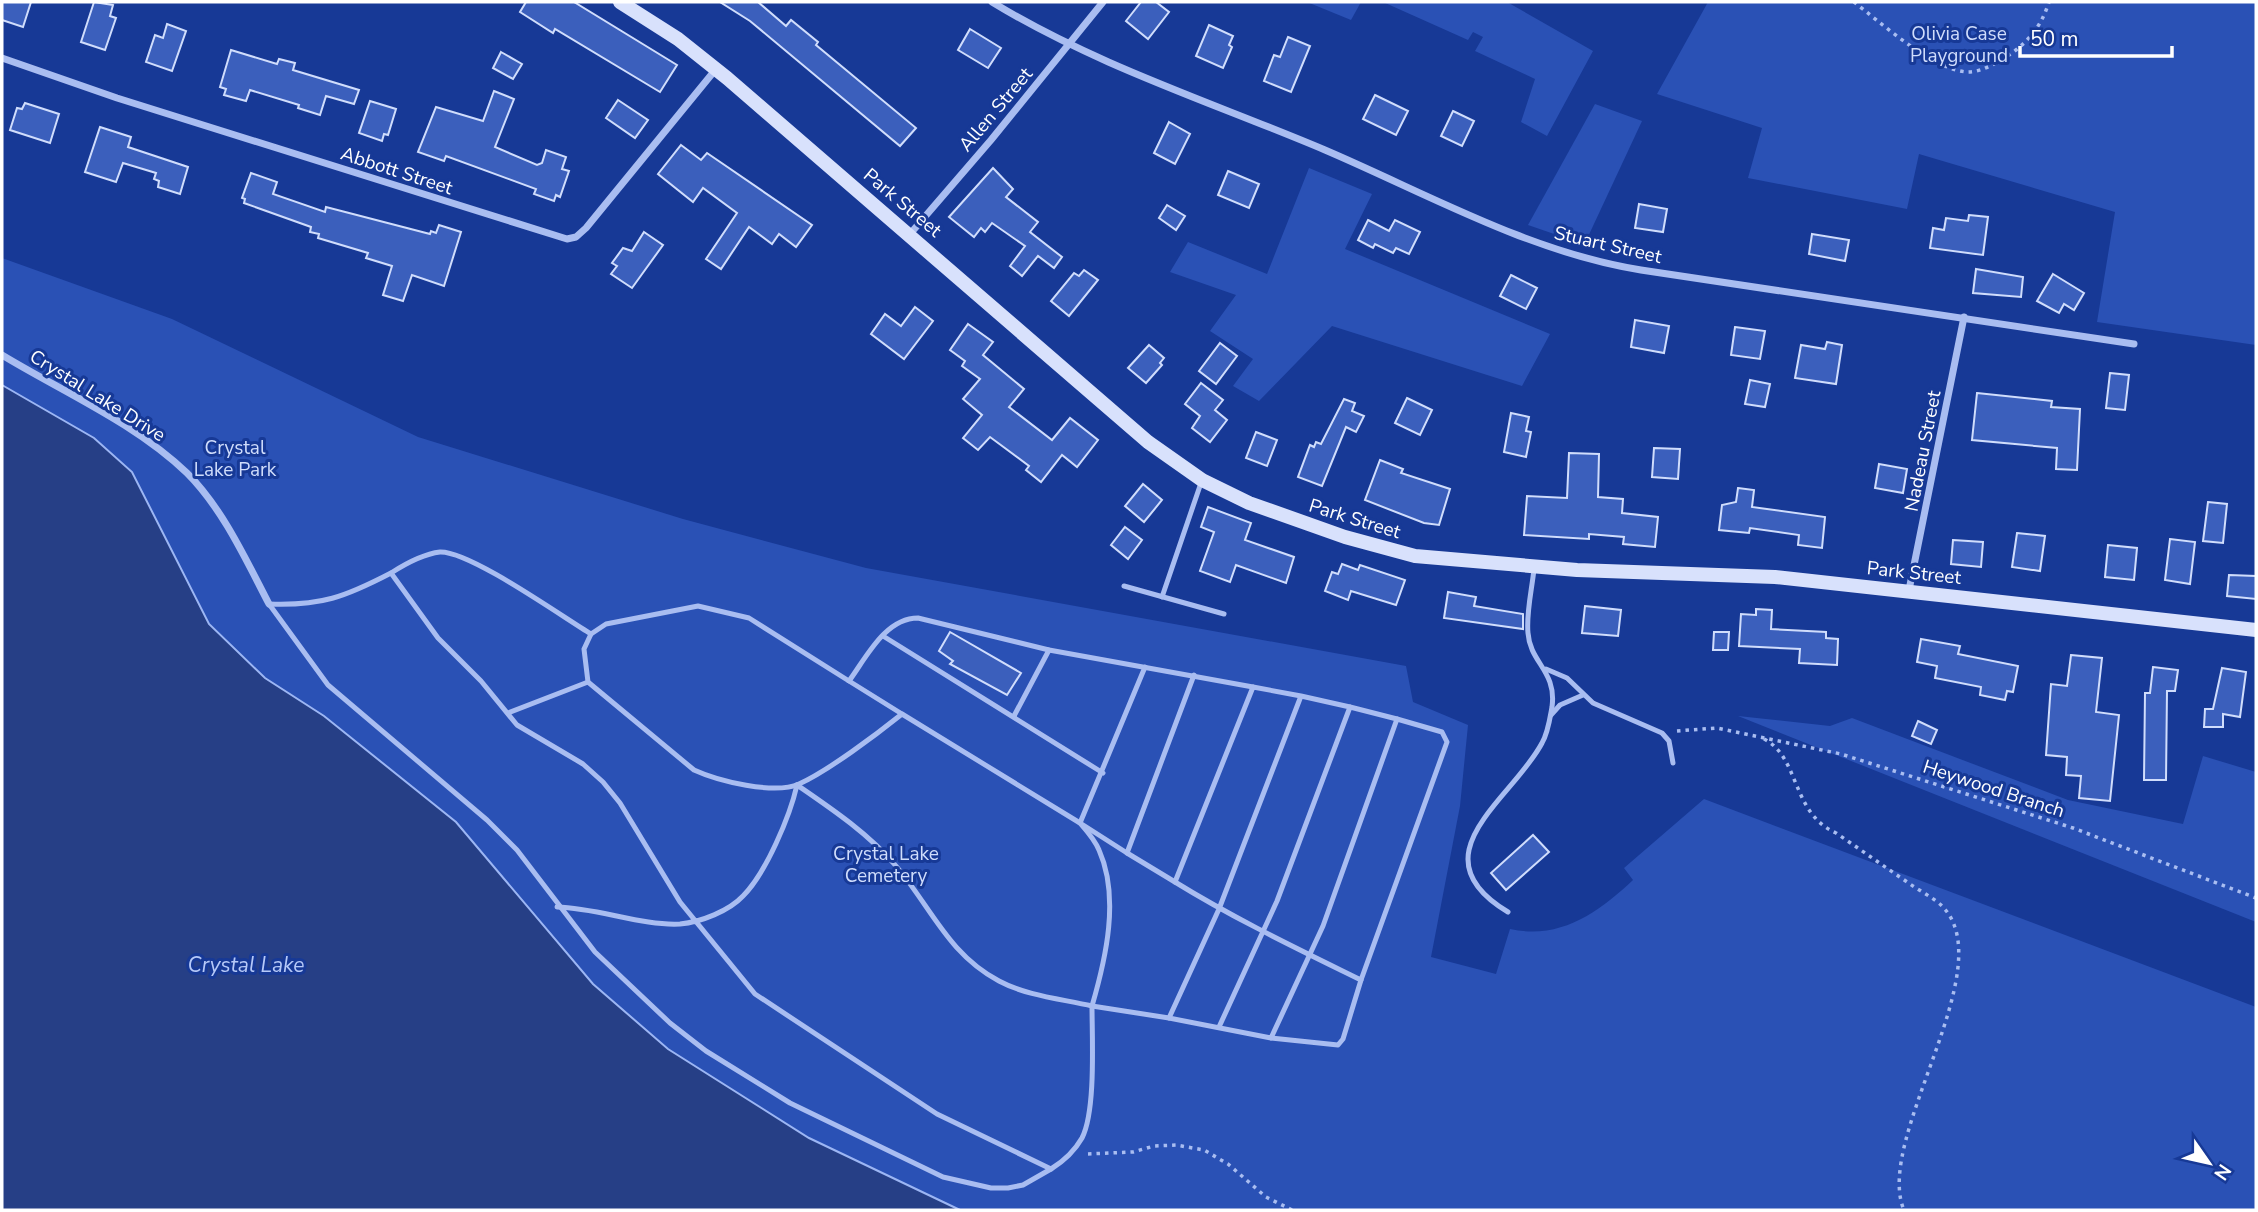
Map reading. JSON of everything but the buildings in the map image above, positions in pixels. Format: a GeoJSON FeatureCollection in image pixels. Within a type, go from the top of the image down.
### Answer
{"type":"FeatureCollection","features":[{"type":"Feature","properties":{"kind":"street","name":"Park Street"},"geometry":{"type":"LineString","coordinates":[[620,2],[717,69],[1148,442],[1202,480],[1249,503],[1392,551],[1430,558],[1534,566],[1775,577],[2256,630]]}},
{"type":"Feature","properties":{"kind":"street","name":"Stuart Street"},"geometry":{"type":"LineString","coordinates":[[992,2],[1069,44],[1326,151],[1524,238],[1575,256],[1641,270],[2134,344]]}},
{"type":"Feature","properties":{"kind":"street","name":"Allen Street"},"geometry":{"type":"LineString","coordinates":[[910,234],[1103,2]]}},
{"type":"Feature","properties":{"kind":"street","name":"Abbott Street"},"geometry":{"type":"LineString","coordinates":[[2,58],[117,98],[567,239],[576,237],[586,228],[717,69]]}},
{"type":"Feature","properties":{"kind":"street","name":"Nadeau Street"},"geometry":{"type":"LineString","coordinates":[[1909,590],[1965,317]]}},
{"type":"Feature","properties":{"kind":"street","name":"Crystal Lake Drive"},"geometry":{"type":"LineString","coordinates":[[2,355],[114,420],[187,474],[224,523],[269,604]]}},
{"type":"Feature","properties":{"kind":"lane"},"geometry":{"type":"LineString","coordinates":[[1162,597],[1202,480]]}},
{"type":"Feature","properties":{"kind":"lane"},"geometry":{"type":"LineString","coordinates":[[269,604],[306,606],[324,602],[391,573],[410,561],[442,552],[490,571],[591,634]]}},
{"type":"Feature","properties":{"kind":"lane"},"geometry":{"type":"LineString","coordinates":[[1508,912],[1492,902],[1479,888],[1469,868],[1469,849],[1475,829],[1543,741],[1550,716],[1553,688],[1545,669],[1533,653],[1528,633],[1534,566]]}},
{"type":"Feature","properties":{"kind":"lane"},"geometry":{"type":"LineString","coordinates":[[391,573],[438,638],[527,732],[583,764],[603,782],[695,921],[755,994],[769,1006],[870,1067],[937,1114],[1051,1169]]}},
{"type":"Feature","properties":{"kind":"lane"},"geometry":{"type":"LineString","coordinates":[[1124,586],[1224,614]]}},
{"type":"Feature","properties":{"kind":"lane"},"geometry":{"type":"LineString","coordinates":[[269,604],[328,685],[487,820],[517,850],[557,907],[594,952],[670,1023],[706,1051],[790,1103],[900,1158],[963,1183],[1008,1188],[1023,1185],[1051,1169],[1074,1150],[1083,1135],[1088,1115],[1092,1006],[1107,943],[1108,877],[1099,847],[1080,823]]}},
{"type":"Feature","properties":{"kind":"lane"},"geometry":{"type":"LineString","coordinates":[[849,681],[890,627],[901,621],[918,618],[1049,650],[1350,706],[1442,732],[1447,742],[1343,1039],[1338,1045],[1271,1038],[1092,1006],[1020,989],[983,971],[940,932],[897,867],[870,839],[797,785],[734,783],[694,770],[588,682],[584,649],[591,634],[606,624],[672,608],[698,606],[725,610],[749,618],[849,681],[902,714],[1219,909],[1362,980]]}},
{"type":"Feature","properties":{"kind":"lane"},"geometry":{"type":"LineString","coordinates":[[883,636],[1103,773]]}},
{"type":"Feature","properties":{"kind":"lane"},"geometry":{"type":"LineString","coordinates":[[1014,716],[1049,650]]}},
{"type":"Feature","properties":{"kind":"lane"},"geometry":{"type":"LineString","coordinates":[[1080,823],[1145,667]]}},
{"type":"Feature","properties":{"kind":"lane"},"geometry":{"type":"LineString","coordinates":[[1545,669],[1567,678],[1593,703],[1662,733],[1670,741],[1674,763]]}},
{"type":"Feature","properties":{"kind":"lane"},"geometry":{"type":"LineString","coordinates":[[1127,853],[1194,675]]}},
{"type":"Feature","properties":{"kind":"lane"},"geometry":{"type":"LineString","coordinates":[[508,713],[588,682]]}},
{"type":"Feature","properties":{"kind":"lane"},"geometry":{"type":"LineString","coordinates":[[1175,882],[1253,687]]}},
{"type":"Feature","properties":{"kind":"lane"},"geometry":{"type":"LineString","coordinates":[[1550,716],[1560,705],[1583,695]]}},
{"type":"Feature","properties":{"kind":"lane"},"geometry":{"type":"LineString","coordinates":[[1169,1018],[1219,909],[1301,696]]}},
{"type":"Feature","properties":{"kind":"lane"},"geometry":{"type":"LineString","coordinates":[[1219,1027],[1262,932],[1350,706]]}},
{"type":"Feature","properties":{"kind":"lane"},"geometry":{"type":"LineString","coordinates":[[557,907],[598,910],[659,922],[695,921],[730,907],[744,896],[756,878],[797,785],[902,714]]}},
{"type":"Feature","properties":{"kind":"lane"},"geometry":{"type":"LineString","coordinates":[[1271,1038],[1310,955],[1345,867],[1397,719]]}},
{"type":"Feature","properties":{"kind":"path"},"geometry":{"type":"LineString","coordinates":[[1854,2],[1913,46],[1941,63],[1968,72],[1997,63],[2027,42],[2044,19],[2049,2]]}},
{"type":"Feature","properties":{"kind":"path","name":"Heywood Branch"},"geometry":{"type":"LineString","coordinates":[[1662,733],[1717,728],[1841,754],[2073,828],[2256,898]]}},
{"type":"Feature","properties":{"kind":"path"},"geometry":{"type":"LineString","coordinates":[[1759,736],[1777,745],[1807,810],[1820,826],[1836,833],[1942,906],[1956,927],[1959,954],[1951,1004],[1911,1126],[1900,1175],[1900,1202],[1904,1210]]}},
{"type":"Feature","properties":{"kind":"path"},"geometry":{"type":"LineString","coordinates":[[1074,1150],[1085,1154],[1133,1152],[1175,1145],[1204,1150],[1228,1164],[1266,1197],[1292,1210]]}},
{"type":"Feature","properties":{"kind":"green space"},"geometry":{"type":"Polygon","coordinates":[[[1307,2],[1361,2],[1351,20],[1307,2]]]}},
{"type":"Feature","properties":{"kind":"green space"},"geometry":{"type":"Polygon","coordinates":[[[1383,2],[1507,2],[1593,51],[1547,136],[1521,122],[1535,79],[1475,51],[1483,37],[1473,32],[1468,40],[1383,2]]]}},
{"type":"Feature","properties":{"kind":"green space","name":"Olivia Case Playground"},"geometry":{"type":"Polygon","coordinates":[[[1708,2],[2256,2],[2256,345],[2097,322],[2115,212],[1919,154],[1907,209],[1748,178],[1762,128],[1657,94],[1708,2]]]}},
{"type":"Feature","properties":{"kind":"green space"},"geometry":{"type":"Polygon","coordinates":[[[1595,104],[1642,121],[1586,241],[1528,225],[1595,104]]]}},
{"type":"Feature","properties":{"kind":"green space"},"geometry":{"type":"Polygon","coordinates":[[[1309,168],[1372,194],[1345,249],[1550,334],[1522,386],[1332,326],[1259,401],[1233,386],[1253,359],[1210,331],[1236,295],[1170,272],[1188,242],[1267,274],[1309,168]]]}},
{"type":"Feature","properties":{"kind":"green space"},"geometry":{"type":"Polygon","coordinates":[[[2,258],[172,319],[418,437],[683,519],[866,568],[1406,666],[1413,702],[1468,725],[1460,806],[1431,957],[1496,974],[1510,929],[1545,931],[1562,927],[1592,913],[1633,880],[1624,868],[1704,799],[2256,1007],[2256,1210],[960,1210],[809,1138],[668,1049],[593,984],[456,822],[324,716],[265,678],[209,624],[181,572],[30,403],[2,385],[2,258]]]}},
{"type":"Feature","properties":{"kind":"green space"},"geometry":{"type":"Polygon","coordinates":[[[1738,716],[1830,726],[1852,718],[2068,800],[2183,824],[2203,756],[2256,772],[2256,922],[1738,716]]]}},
{"type":"Feature","properties":{"kind":"water","name":"Crystal Lake"},"geometry":{"type":"Polygon","coordinates":[[[2,385],[94,438],[132,472],[209,624],[265,678],[324,716],[456,822],[593,984],[668,1049],[809,1138],[960,1210],[2,1210],[2,385]]]}},
{"type":"Feature","properties":{"kind":"park label","name":"Crystal Lake Park"},"geometry":{"type":"Point","coordinates":[235,458]}},
{"type":"Feature","properties":{"kind":"park label","name":"Crystal Lake Cemetery"},"geometry":{"type":"Point","coordinates":[886,864]}}]}
